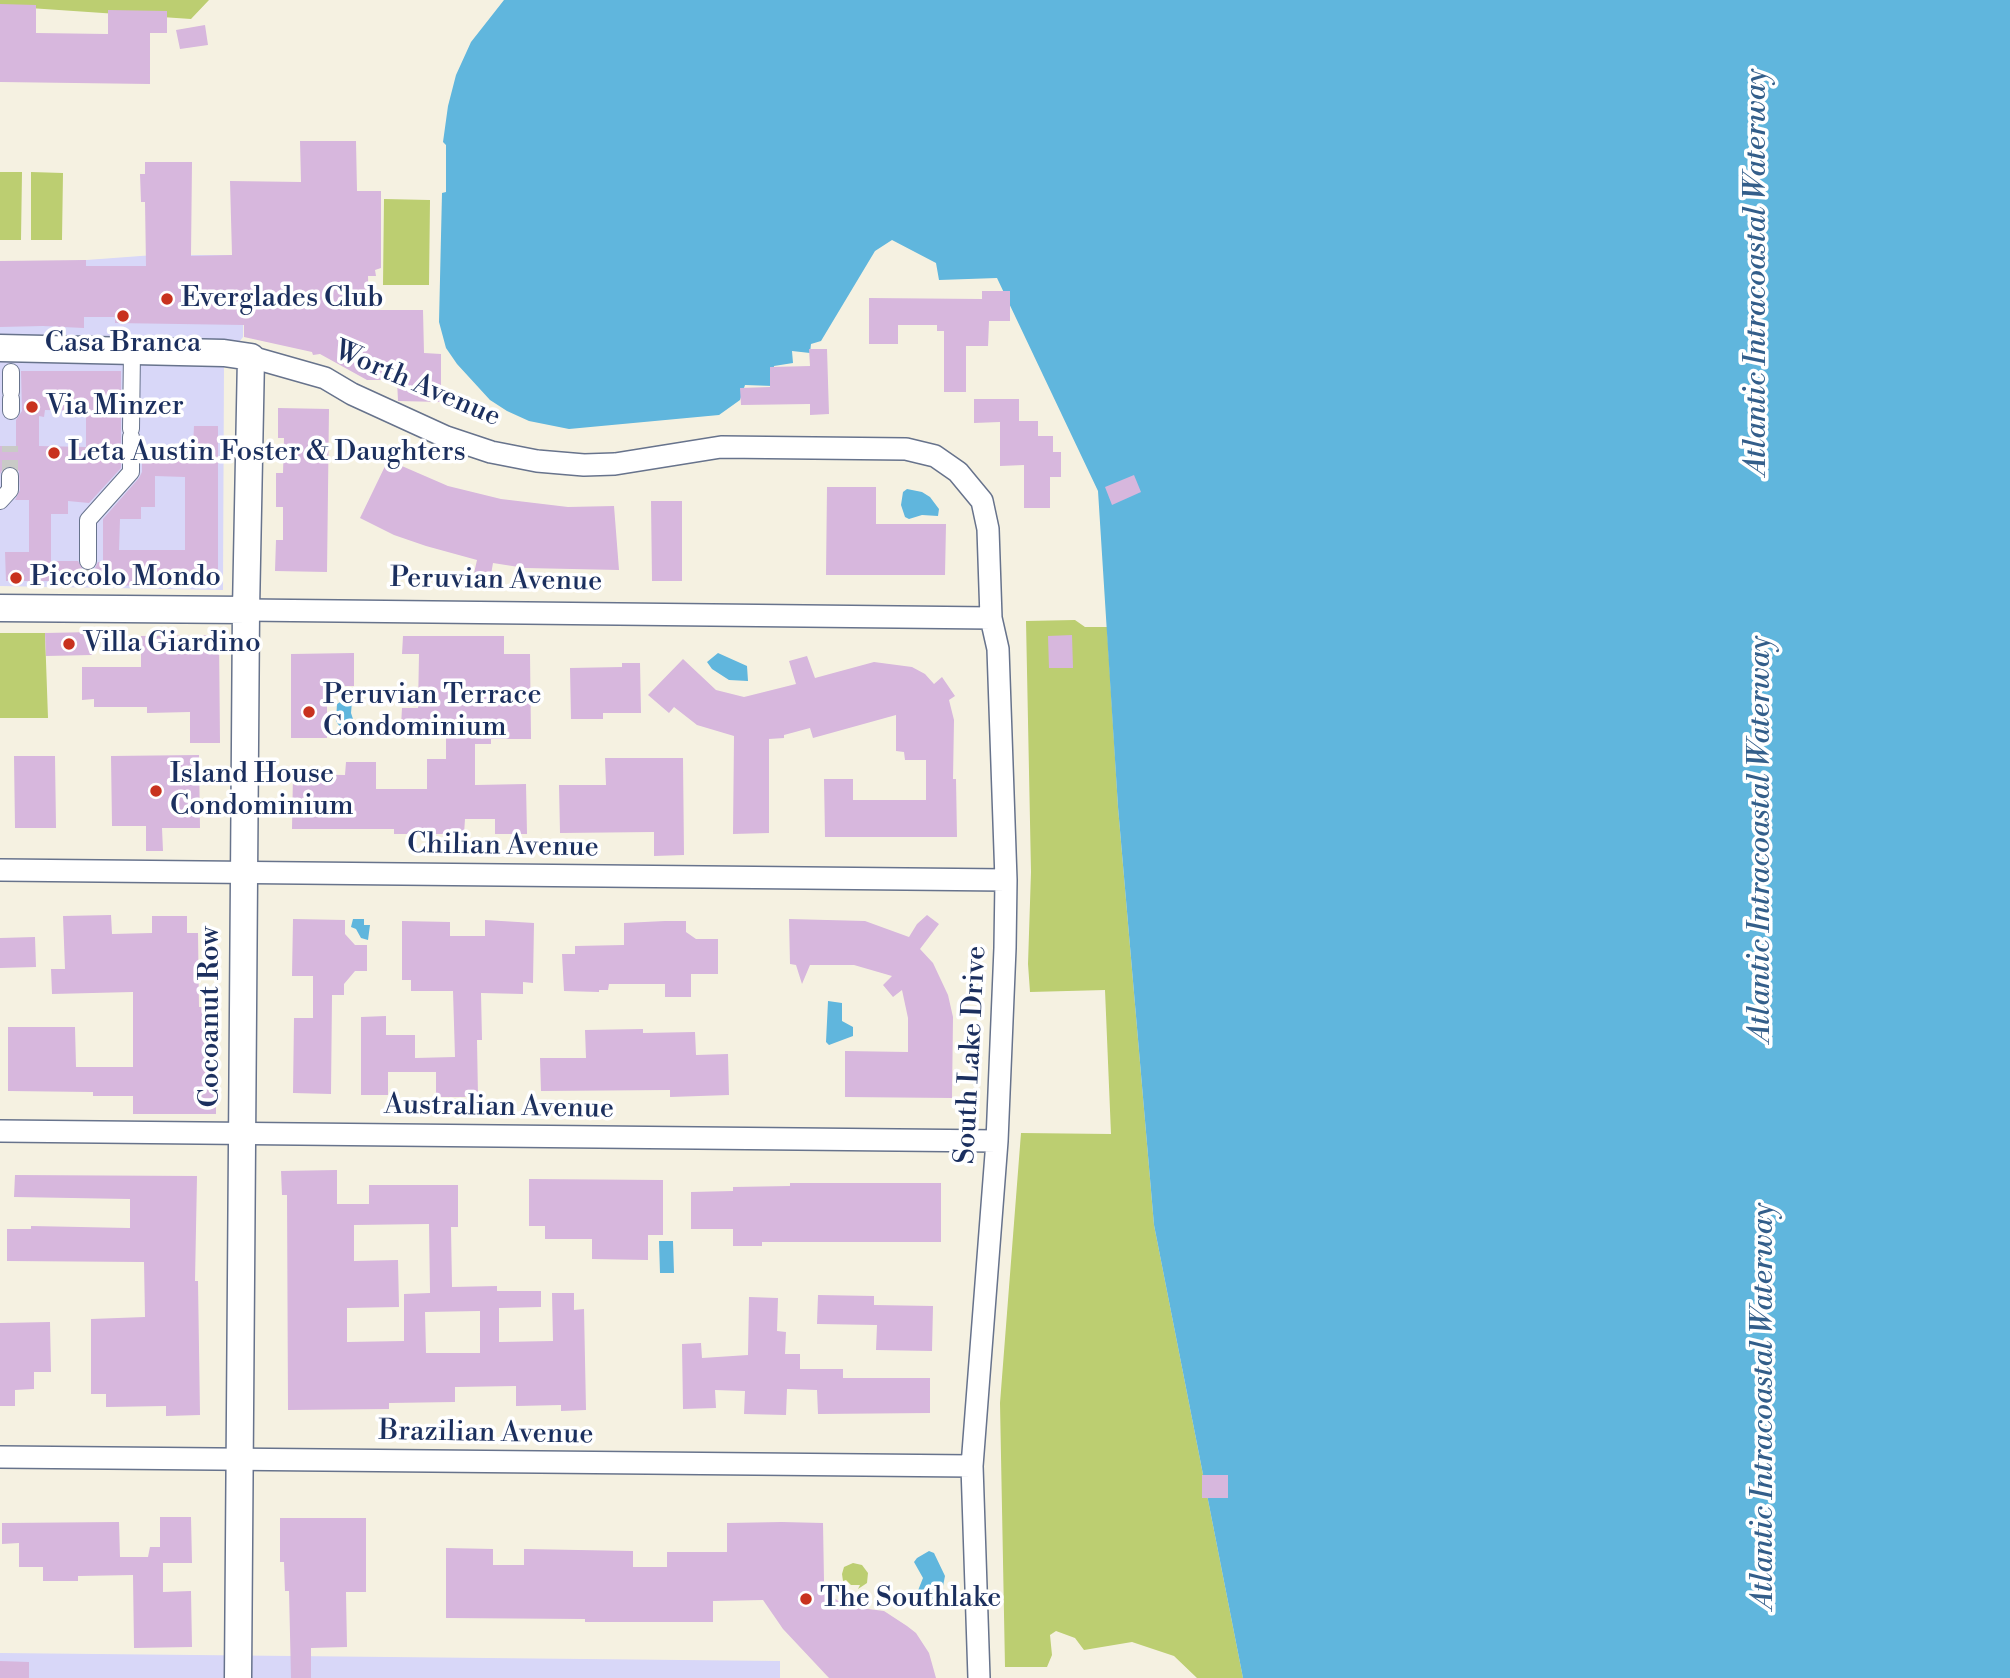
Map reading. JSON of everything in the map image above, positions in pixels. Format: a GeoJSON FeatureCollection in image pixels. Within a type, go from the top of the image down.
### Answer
{"type":"FeatureCollection","features":[{"type":"Feature","properties":{"kind":"street","name":"Worth Avenue"},"geometry":{"type":"LineString","coordinates":[[5,360],[132,351],[224,353],[251,357],[325,378],[352,394],[446,437],[491,452],[537,461],[584,465],[615,464],[721,447],[887,448],[906,449],[935,456]]}},
{"type":"Feature","properties":{"kind":"street"},"geometry":{"type":"LineString","coordinates":[[88,562],[88,520],[131,472],[132,351]]}},
{"type":"Feature","properties":{"kind":"street","name":"Cocoanut Row"},"geometry":{"type":"LineString","coordinates":[[238,1678],[243,872],[251,357]]}},
{"type":"Feature","properties":{"kind":"street"},"geometry":{"type":"LineString","coordinates":[[5,360],[11,400]]}},
{"type":"Feature","properties":{"kind":"street","name":"South Lake Drive"},"geometry":{"type":"LineString","coordinates":[[935,456],[958,472],[982,501],[988,529],[990,618],[998,649],[1006,880],[1005,948],[997,1141],[972,1466],[979,1678]]}},
{"type":"Feature","properties":{"kind":"street"},"geometry":{"type":"LineString","coordinates":[[0,501],[9,490],[10,476]]}},
{"type":"Feature","properties":{"kind":"street","name":"Peruvian Avenue"},"geometry":{"type":"LineString","coordinates":[[0,608],[990,618]]}},
{"type":"Feature","properties":{"kind":"street","name":"Chilian Avenue"},"geometry":{"type":"LineString","coordinates":[[0,870],[1006,880]]}},
{"type":"Feature","properties":{"kind":"street","name":"Australian Avenue"},"geometry":{"type":"LineString","coordinates":[[0,1131],[997,1141]]}},
{"type":"Feature","properties":{"kind":"street","name":"Brazilian Avenue"},"geometry":{"type":"LineString","coordinates":[[0,1457],[972,1466]]}},
{"type":"Feature","properties":{"kind":"shaded area"},"geometry":{"type":"Polygon","coordinates":[[[154,255],[244,255],[243,337],[224,361],[223,590],[0,586],[0,261],[73,261],[154,255]]]}},
{"type":"Feature","properties":{"kind":"shaded area"},"geometry":{"type":"Polygon","coordinates":[[[0,1653],[780,1661],[780,1678],[0,1678],[0,1653]]]}},
{"type":"Feature","properties":{"kind":"green space"},"geometry":{"type":"Polygon","coordinates":[[[0,0],[209,0],[191,19],[0,6],[0,0]]]}},
{"type":"Feature","properties":{"kind":"green space"},"geometry":{"type":"Polygon","coordinates":[[[0,172],[22,172],[21,240],[0,240],[0,172]]]}},
{"type":"Feature","properties":{"kind":"green space"},"geometry":{"type":"Polygon","coordinates":[[[31,172],[63,173],[62,240],[31,240],[31,172]]]}},
{"type":"Feature","properties":{"kind":"green space"},"geometry":{"type":"Polygon","coordinates":[[[384,199],[430,200],[429,285],[383,285],[384,199]]]}},
{"type":"Feature","properties":{"kind":"green space"},"geometry":{"type":"Polygon","coordinates":[[[1075,620],[1085,627],[1107,627],[1118,807],[1154,1225],[1243,1678],[1197,1678],[1174,1656],[1132,1642],[1084,1650],[1075,1638],[1056,1631],[1050,1635],[1052,1655],[1047,1667],[1005,1667],[1000,1403],[1021,1133],[1111,1134],[1105,990],[1030,992],[1028,964],[1031,872],[1026,621],[1075,620]]]}},
{"type":"Feature","properties":{"kind":"green space"},"geometry":{"type":"Polygon","coordinates":[[[0,633],[45,633],[48,718],[0,718],[0,633]]]}},
{"type":"Feature","properties":{"kind":"green space"},"geometry":{"type":"Polygon","coordinates":[[[853,1563],[862,1565],[868,1573],[867,1583],[858,1589],[860,1585],[843,1581],[844,1567],[853,1563]]]}},
{"type":"Feature","properties":{"kind":"water","name":"Atlantic Intracoastal Waterway"},"geometry":{"type":"Polygon","coordinates":[[[504,0],[2010,0],[2010,1678],[1243,1678],[1154,1225],[1118,807],[1098,491],[997,278],[939,280],[936,263],[892,240],[875,251],[821,341],[811,344],[810,353],[792,351],[793,363],[774,366],[773,386],[745,385],[740,400],[719,415],[569,429],[529,421],[490,400],[446,348],[439,322],[442,193],[446,192],[446,145],[443,142],[456,75],[471,42],[504,0]]]}},
{"type":"Feature","properties":{"kind":"water"},"geometry":{"type":"Polygon","coordinates":[[[907,489],[930,497],[939,509],[938,516],[922,515],[909,519],[905,517],[901,505],[903,492],[907,489]]]}},
{"type":"Feature","properties":{"kind":"water"},"geometry":{"type":"Polygon","coordinates":[[[718,653],[747,666],[748,681],[729,680],[712,669],[707,662],[718,653]]]}},
{"type":"Feature","properties":{"kind":"water"},"geometry":{"type":"Polygon","coordinates":[[[345,699],[352,701],[353,719],[346,728],[340,727],[336,721],[337,704],[345,699]]]}},
{"type":"Feature","properties":{"kind":"water"},"geometry":{"type":"Polygon","coordinates":[[[353,919],[364,919],[364,925],[370,925],[368,940],[361,938],[356,929],[351,927],[353,919]]]}},
{"type":"Feature","properties":{"kind":"water"},"geometry":{"type":"Polygon","coordinates":[[[828,1001],[842,1003],[842,1021],[853,1027],[853,1036],[829,1045],[826,1042],[828,1001]]]}},
{"type":"Feature","properties":{"kind":"water"},"geometry":{"type":"Polygon","coordinates":[[[659,1241],[673,1241],[674,1273],[660,1273],[659,1241]]]}},
{"type":"Feature","properties":{"kind":"water"},"geometry":{"type":"Polygon","coordinates":[[[929,1551],[934,1553],[945,1576],[942,1591],[934,1602],[930,1603],[917,1593],[923,1578],[914,1562],[929,1551]]]}},
{"type":"Feature","properties":{"kind":"building"},"geometry":{"type":"Polygon","coordinates":[[[0,4],[36,5],[36,33],[108,34],[108,10],[167,11],[167,33],[150,33],[150,84],[0,82],[0,4]]]}},
{"type":"Feature","properties":{"kind":"building"},"geometry":{"type":"Polygon","coordinates":[[[205,25],[208,45],[180,49],[176,30],[205,25]]]}},
{"type":"Feature","properties":{"kind":"building"},"geometry":{"type":"Polygon","coordinates":[[[300,141],[356,141],[357,191],[381,191],[381,268],[375,270],[376,276],[368,276],[369,310],[423,310],[424,353],[441,354],[441,402],[398,401],[397,380],[367,380],[320,354],[313,355],[312,352],[244,337],[244,325],[115,323],[115,317],[84,317],[84,328],[0,327],[0,261],[86,260],[86,266],[146,266],[145,202],[141,202],[140,174],[145,174],[145,162],[192,162],[191,256],[232,255],[230,181],[301,182],[300,141]]]}},
{"type":"Feature","properties":{"kind":"building"},"geometry":{"type":"Polygon","coordinates":[[[982,291],[1010,291],[1010,321],[989,321],[988,346],[966,346],[966,392],[944,392],[944,331],[937,331],[937,325],[898,325],[898,344],[869,344],[869,298],[982,299],[982,291]]]}},
{"type":"Feature","properties":{"kind":"building"},"geometry":{"type":"Polygon","coordinates":[[[809,349],[827,349],[829,414],[810,415],[810,404],[741,405],[740,388],[770,387],[770,367],[810,366],[809,349]]]}},
{"type":"Feature","properties":{"kind":"building"},"geometry":{"type":"Polygon","coordinates":[[[21,371],[121,371],[121,468],[89,503],[68,501],[68,514],[51,514],[51,561],[78,561],[83,570],[94,570],[98,562],[103,562],[103,519],[139,478],[142,472],[142,446],[193,447],[194,426],[218,426],[218,581],[184,581],[184,586],[62,585],[62,581],[6,581],[5,552],[29,552],[29,500],[15,500],[20,490],[19,471],[9,466],[4,467],[0,474],[0,446],[16,446],[16,420],[22,411],[21,371]],[[45,410],[44,417],[39,416],[39,446],[86,447],[86,411],[45,410]],[[155,476],[155,507],[141,507],[141,519],[120,519],[119,550],[185,550],[185,477],[155,476]]]}},
{"type":"Feature","properties":{"kind":"building"},"geometry":{"type":"Polygon","coordinates":[[[974,399],[1019,399],[1019,421],[1038,421],[1038,436],[1053,436],[1053,452],[1061,452],[1061,477],[1050,477],[1050,508],[1024,508],[1024,465],[1000,466],[1000,422],[974,423],[974,399]]]}},
{"type":"Feature","properties":{"kind":"building"},"geometry":{"type":"Polygon","coordinates":[[[278,408],[329,409],[327,572],[275,571],[276,540],[283,540],[283,507],[276,507],[276,473],[283,473],[284,438],[278,438],[278,408]]]}},
{"type":"Feature","properties":{"kind":"building"},"geometry":{"type":"Polygon","coordinates":[[[388,460],[448,486],[501,499],[568,507],[614,506],[619,570],[525,568],[493,563],[489,586],[472,582],[477,560],[394,535],[360,518],[388,460]]]}},
{"type":"Feature","properties":{"kind":"building"},"geometry":{"type":"Polygon","coordinates":[[[1134,475],[1141,492],[1112,505],[1105,487],[1134,475]]]}},
{"type":"Feature","properties":{"kind":"building"},"geometry":{"type":"Polygon","coordinates":[[[827,487],[876,487],[876,524],[946,524],[945,575],[826,575],[827,487]]]}},
{"type":"Feature","properties":{"kind":"building"},"geometry":{"type":"Polygon","coordinates":[[[651,501],[682,501],[682,581],[652,581],[651,501]]]}},
{"type":"Feature","properties":{"kind":"building","name":"Villa Giardino"},"geometry":{"type":"Polygon","coordinates":[[[92,632],[92,655],[46,656],[45,633],[92,632]]]}},
{"type":"Feature","properties":{"kind":"building"},"geometry":{"type":"Polygon","coordinates":[[[219,635],[220,743],[190,743],[190,712],[147,713],[147,707],[94,707],[94,699],[82,700],[82,667],[141,667],[141,636],[219,635]]]}},
{"type":"Feature","properties":{"kind":"building"},"geometry":{"type":"Polygon","coordinates":[[[1072,635],[1073,668],[1049,668],[1048,636],[1072,635]]]}},
{"type":"Feature","properties":{"kind":"building"},"geometry":{"type":"Polygon","coordinates":[[[403,636],[504,636],[504,654],[530,654],[531,739],[491,739],[491,744],[475,744],[475,785],[526,784],[527,834],[495,834],[495,819],[465,819],[464,834],[394,834],[394,829],[292,829],[293,774],[345,775],[346,762],[376,762],[376,789],[427,789],[427,759],[446,759],[446,727],[401,726],[402,708],[418,708],[419,654],[402,654],[403,636]]]}},
{"type":"Feature","properties":{"kind":"building","name":"Peruvian Terrace Condominium"},"geometry":{"type":"Polygon","coordinates":[[[354,653],[354,686],[327,686],[327,738],[291,738],[291,654],[354,653]]]}},
{"type":"Feature","properties":{"kind":"building"},"geometry":{"type":"Polygon","coordinates":[[[807,656],[815,678],[874,662],[912,667],[925,674],[934,684],[942,677],[955,696],[949,700],[954,720],[953,779],[956,779],[957,837],[825,837],[824,779],[853,779],[853,800],[926,800],[926,760],[905,760],[904,752],[896,751],[896,715],[813,738],[810,728],[784,735],[784,738],[769,739],[769,833],[733,834],[734,736],[697,725],[674,707],[669,713],[648,695],[683,659],[716,690],[744,697],[796,684],[789,661],[807,656]]]}},
{"type":"Feature","properties":{"kind":"building"},"geometry":{"type":"Polygon","coordinates":[[[622,663],[640,663],[641,713],[603,713],[603,719],[571,719],[570,668],[622,667],[622,663]]]}},
{"type":"Feature","properties":{"kind":"building","name":"Island House Condominium"},"geometry":{"type":"Polygon","coordinates":[[[199,755],[200,828],[162,828],[163,851],[146,851],[146,826],[112,826],[111,756],[199,755]]]}},
{"type":"Feature","properties":{"kind":"building"},"geometry":{"type":"Polygon","coordinates":[[[14,756],[55,756],[56,828],[15,828],[14,756]]]}},
{"type":"Feature","properties":{"kind":"building"},"geometry":{"type":"Polygon","coordinates":[[[605,758],[683,758],[684,855],[654,856],[654,832],[560,833],[559,785],[606,785],[605,758]]]}},
{"type":"Feature","properties":{"kind":"building"},"geometry":{"type":"Polygon","coordinates":[[[111,915],[112,934],[152,933],[152,916],[187,916],[187,933],[198,933],[199,1007],[216,1007],[216,1114],[133,1114],[133,1096],[93,1096],[93,1092],[8,1091],[8,1027],[75,1027],[76,1067],[133,1067],[133,992],[52,994],[51,969],[65,969],[63,916],[111,915]]]}},
{"type":"Feature","properties":{"kind":"building"},"geometry":{"type":"Polygon","coordinates":[[[927,915],[939,924],[920,949],[933,963],[948,995],[953,1017],[952,1098],[845,1097],[845,1051],[908,1052],[908,1018],[902,990],[893,997],[883,985],[892,976],[854,965],[810,965],[802,984],[796,965],[790,964],[789,919],[865,921],[909,937],[927,915]]]}},
{"type":"Feature","properties":{"kind":"building"},"geometry":{"type":"Polygon","coordinates":[[[293,919],[345,920],[345,934],[355,945],[367,945],[367,971],[355,971],[344,984],[344,995],[332,995],[331,1094],[293,1093],[294,1018],[313,1018],[313,976],[292,976],[293,919]]]}},
{"type":"Feature","properties":{"kind":"building"},"geometry":{"type":"Polygon","coordinates":[[[485,920],[534,923],[533,983],[523,982],[523,994],[481,993],[482,1040],[477,1040],[478,1097],[436,1097],[436,1072],[388,1072],[388,1095],[361,1095],[361,1017],[386,1016],[386,1035],[415,1035],[415,1058],[455,1057],[453,991],[411,991],[411,980],[402,980],[402,921],[450,922],[450,936],[485,936],[485,920]]]}},
{"type":"Feature","properties":{"kind":"building"},"geometry":{"type":"Polygon","coordinates":[[[686,921],[686,932],[696,939],[718,939],[718,974],[691,974],[691,997],[665,997],[665,984],[609,984],[608,990],[599,992],[564,991],[562,954],[575,954],[575,946],[624,945],[624,923],[686,921]]]}},
{"type":"Feature","properties":{"kind":"building"},"geometry":{"type":"Polygon","coordinates":[[[35,937],[36,967],[0,968],[0,938],[35,937]]]}},
{"type":"Feature","properties":{"kind":"building"},"geometry":{"type":"Polygon","coordinates":[[[643,1029],[643,1033],[695,1032],[696,1055],[728,1054],[729,1095],[670,1097],[670,1090],[541,1091],[540,1058],[586,1058],[585,1030],[643,1029]]]}},
{"type":"Feature","properties":{"kind":"building"},"geometry":{"type":"Polygon","coordinates":[[[337,1170],[337,1204],[369,1204],[369,1185],[458,1185],[458,1227],[451,1227],[452,1287],[497,1286],[497,1291],[541,1291],[541,1307],[499,1308],[499,1342],[553,1341],[552,1293],[574,1293],[574,1310],[584,1309],[586,1410],[561,1411],[561,1405],[516,1406],[516,1386],[455,1387],[455,1402],[389,1403],[389,1409],[288,1410],[287,1195],[282,1195],[281,1171],[337,1170]],[[429,1224],[354,1225],[354,1261],[398,1260],[399,1307],[347,1308],[347,1342],[404,1341],[404,1294],[430,1293],[429,1224]],[[480,1311],[425,1312],[426,1353],[480,1353],[480,1311]]]}},
{"type":"Feature","properties":{"kind":"building"},"geometry":{"type":"Polygon","coordinates":[[[15,1175],[197,1176],[195,1281],[198,1281],[200,1415],[166,1416],[166,1406],[106,1407],[106,1394],[91,1394],[91,1319],[145,1317],[144,1262],[7,1261],[7,1229],[31,1229],[31,1226],[130,1228],[130,1199],[14,1197],[15,1175]]]}},
{"type":"Feature","properties":{"kind":"building"},"geometry":{"type":"Polygon","coordinates":[[[529,1179],[663,1180],[663,1235],[648,1235],[648,1260],[592,1259],[592,1239],[545,1239],[545,1226],[529,1226],[529,1179]]]}},
{"type":"Feature","properties":{"kind":"building"},"geometry":{"type":"Polygon","coordinates":[[[790,1183],[941,1183],[941,1242],[762,1242],[762,1246],[733,1246],[733,1229],[691,1229],[691,1192],[733,1191],[733,1187],[790,1186],[790,1183]]]}},
{"type":"Feature","properties":{"kind":"building"},"geometry":{"type":"Polygon","coordinates":[[[818,1295],[874,1296],[874,1305],[933,1306],[932,1351],[876,1350],[877,1325],[817,1324],[818,1295]]]}},
{"type":"Feature","properties":{"kind":"building"},"geometry":{"type":"Polygon","coordinates":[[[749,1297],[778,1298],[777,1331],[786,1332],[785,1354],[800,1354],[800,1369],[843,1369],[843,1378],[930,1378],[930,1413],[818,1414],[817,1390],[787,1389],[786,1415],[744,1414],[745,1391],[715,1390],[716,1408],[683,1409],[682,1344],[701,1343],[702,1358],[748,1355],[749,1297]]]}},
{"type":"Feature","properties":{"kind":"building"},"geometry":{"type":"Polygon","coordinates":[[[50,1322],[51,1372],[34,1372],[34,1389],[15,1390],[15,1406],[0,1406],[0,1323],[50,1322]]]}},
{"type":"Feature","properties":{"kind":"building"},"geometry":{"type":"Polygon","coordinates":[[[1202,1475],[1228,1475],[1228,1498],[1202,1498],[1202,1475]]]}},
{"type":"Feature","properties":{"kind":"building"},"geometry":{"type":"Polygon","coordinates":[[[160,1517],[191,1517],[192,1563],[163,1563],[163,1592],[191,1591],[192,1647],[134,1648],[133,1575],[78,1576],[78,1581],[43,1581],[43,1567],[19,1567],[19,1543],[2,1544],[2,1523],[119,1522],[120,1557],[148,1557],[150,1547],[160,1547],[160,1517]]]}},
{"type":"Feature","properties":{"kind":"building"},"geometry":{"type":"Polygon","coordinates":[[[280,1518],[366,1518],[366,1592],[346,1592],[347,1647],[311,1648],[311,1678],[291,1678],[289,1591],[285,1591],[284,1562],[280,1562],[280,1518]]]}},
{"type":"Feature","properties":{"kind":"building"},"geometry":{"type":"Polygon","coordinates":[[[727,1523],[823,1523],[824,1581],[829,1594],[845,1606],[884,1611],[916,1633],[929,1653],[936,1678],[829,1678],[783,1629],[763,1600],[713,1601],[713,1622],[446,1618],[446,1548],[493,1549],[493,1565],[524,1565],[524,1549],[633,1551],[633,1567],[667,1567],[667,1552],[727,1552],[727,1523]]]}},
{"type":"Feature","properties":{"kind":"building"},"geometry":{"type":"Polygon","coordinates":[[[0,1661],[29,1662],[29,1678],[0,1678],[0,1661]]]}},
{"type":"Feature","properties":{"kind":"tunnel"},"geometry":{"type":"LineString","coordinates":[[10,446],[10,476]]}},
{"type":"Feature","properties":{"kind":"tunnel"},"geometry":{"type":"LineString","coordinates":[[87,585],[88,561]]}},
{"type":"Feature","properties":{"kind":"place","name":"Everglades Club"},"geometry":{"type":"Point","coordinates":[167,299]}},
{"type":"Feature","properties":{"kind":"place","name":"Casa Branca"},"geometry":{"type":"Point","coordinates":[123,316]}},
{"type":"Feature","properties":{"kind":"place","name":"Via Minzer"},"geometry":{"type":"Point","coordinates":[32,407]}},
{"type":"Feature","properties":{"kind":"place","name":"Leta Austin Foster & Daughters"},"geometry":{"type":"Point","coordinates":[54,453]}},
{"type":"Feature","properties":{"kind":"place","name":"Piccolo Mondo"},"geometry":{"type":"Point","coordinates":[16,578]}},
{"type":"Feature","properties":{"kind":"place","name":"Villa Giardino"},"geometry":{"type":"Point","coordinates":[69,644]}},
{"type":"Feature","properties":{"kind":"place","name":"Peruvian Terrace Condominium"},"geometry":{"type":"Point","coordinates":[309,712]}},
{"type":"Feature","properties":{"kind":"place","name":"Island House Condominium"},"geometry":{"type":"Point","coordinates":[156,791]}},
{"type":"Feature","properties":{"kind":"place","name":"The Southlake"},"geometry":{"type":"Point","coordinates":[806,1599]}}]}
